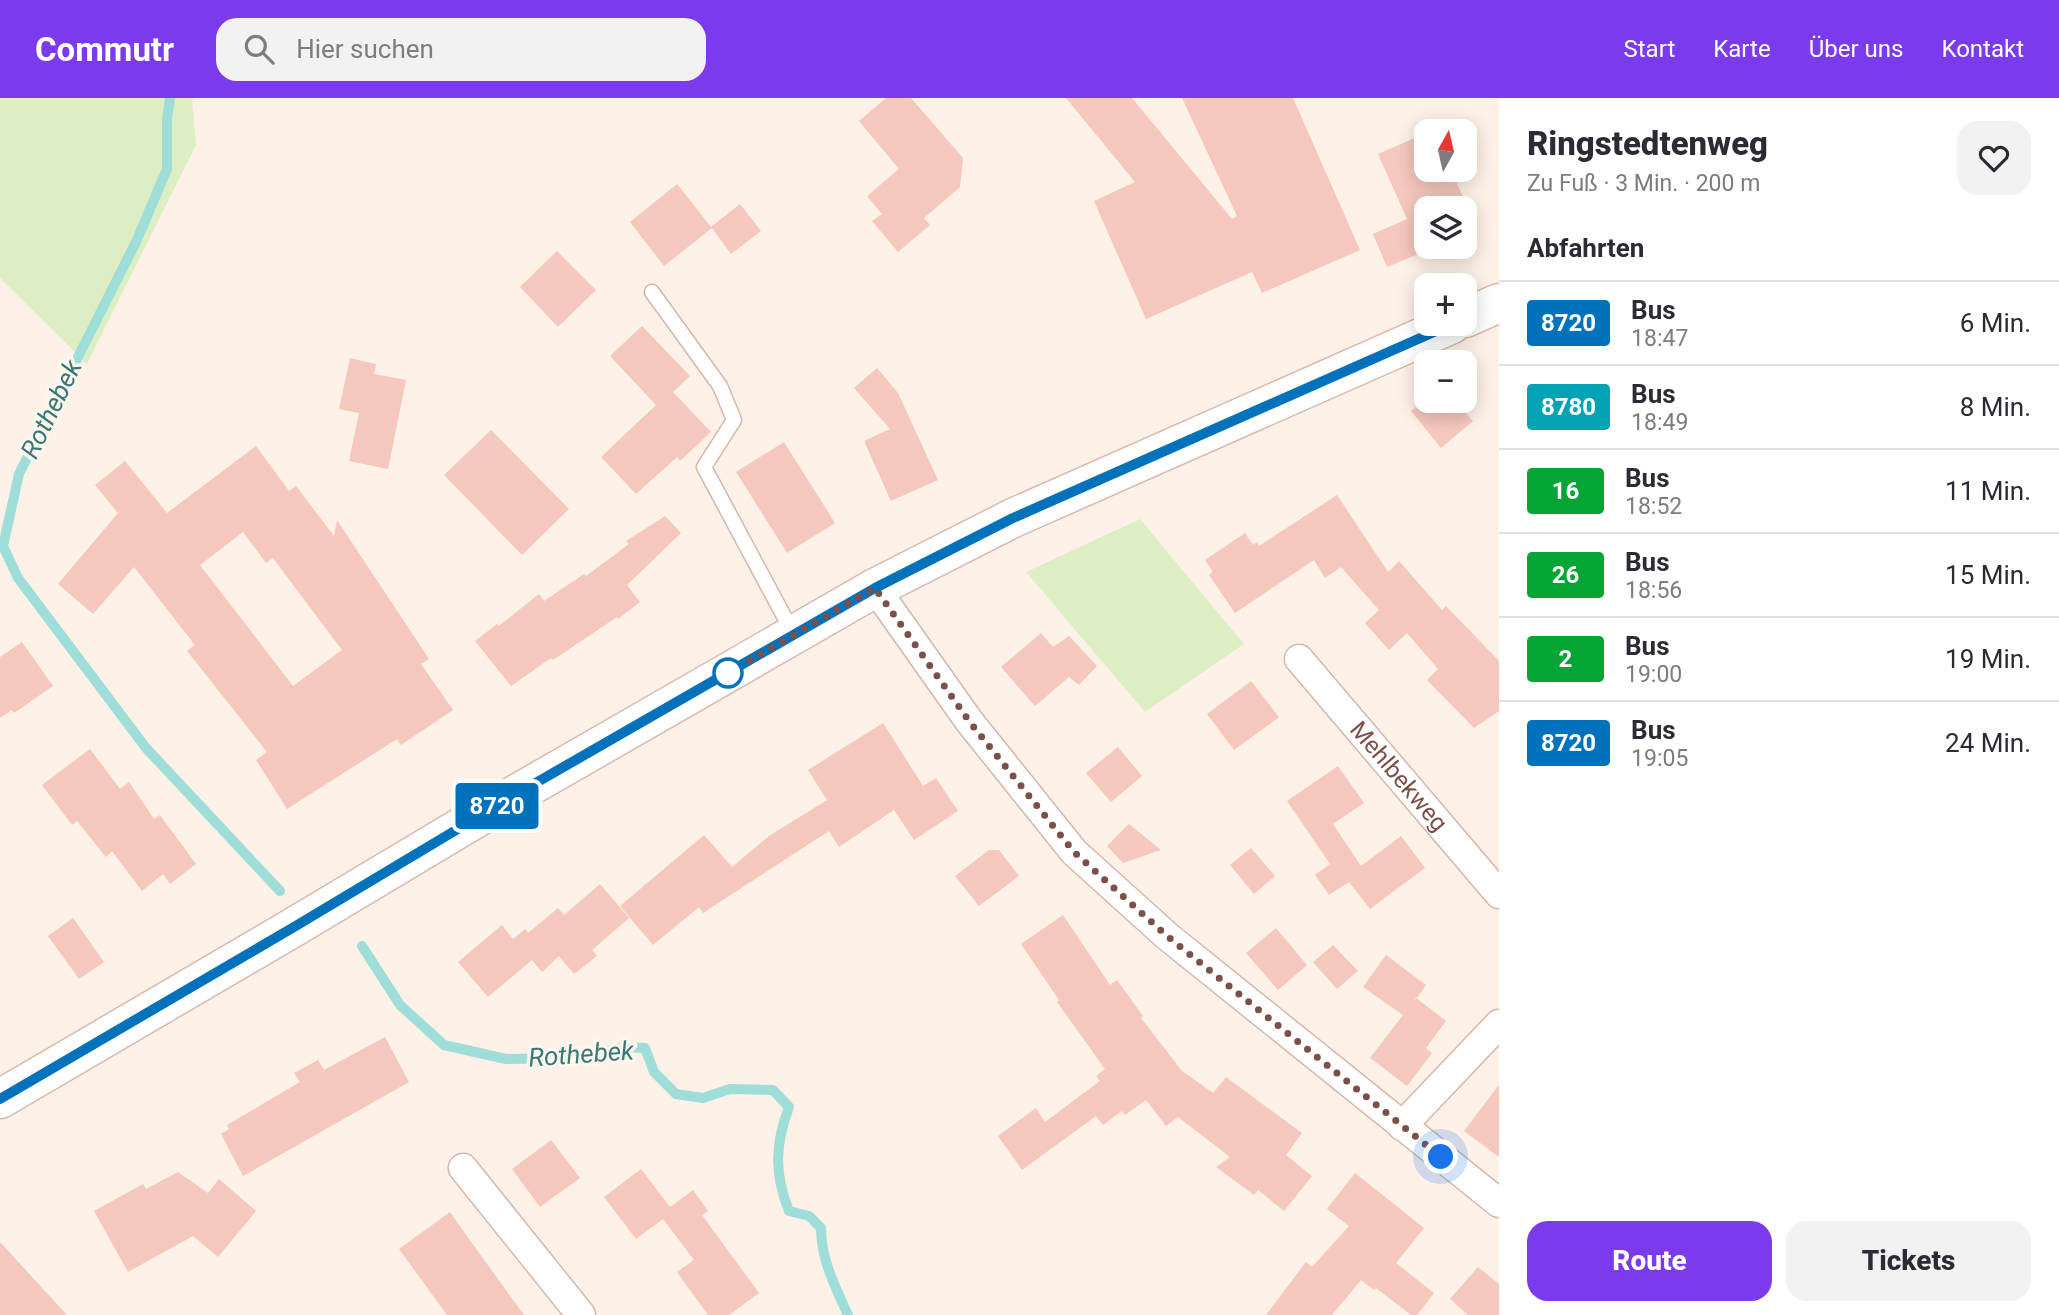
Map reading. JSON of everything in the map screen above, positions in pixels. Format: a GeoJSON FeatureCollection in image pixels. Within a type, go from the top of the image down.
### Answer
{"type":"FeatureCollection","features":[{"type":"Feature","properties":{"kind":"main road"},"geometry":{"type":"LineString","coordinates":[[1477,313],[1499,303]]}},
{"type":"Feature","properties":{"kind":"main road"},"geometry":{"type":"LineString","coordinates":[[0,1099],[513,796],[875,588],[1013,518],[1425,336]]}},
{"type":"Feature","properties":{"kind":"street"},"geometry":{"type":"LineString","coordinates":[[875,588],[969,721],[1074,852],[1177,944],[1499,1203]]}},
{"type":"Feature","properties":{"kind":"street","name":"Mehlbekweg"},"geometry":{"type":"LineString","coordinates":[[1299,659],[1499,894]]}},
{"type":"Feature","properties":{"kind":"street"},"geometry":{"type":"LineString","coordinates":[[1402,1126],[1499,1024]]}},
{"type":"Feature","properties":{"kind":"street"},"geometry":{"type":"LineString","coordinates":[[463,1168],[581,1315]]}},
{"type":"Feature","properties":{"kind":"lane"},"geometry":{"type":"LineString","coordinates":[[652,292],[720,386],[734,420],[704,467],[794,635]]}},
{"type":"Feature","properties":{"kind":"green space"},"geometry":{"type":"Polygon","coordinates":[[[0,98],[192,98],[196,145],[87,364],[0,278],[0,98]]]}},
{"type":"Feature","properties":{"kind":"green space"},"geometry":{"type":"Polygon","coordinates":[[[1140,519],[1244,644],[1145,712],[1026,572],[1140,519]]]}},
{"type":"Feature","properties":{"kind":"building"},"geometry":{"type":"Polygon","coordinates":[[[886,98],[911,98],[963,158],[960,187],[924,218],[930,225],[898,252],[872,221],[882,214],[867,196],[899,169],[859,121],[886,98]]]}},
{"type":"Feature","properties":{"kind":"building"},"geometry":{"type":"Polygon","coordinates":[[[1066,98],[1132,98],[1232,219],[1237,216],[1182,98],[1293,98],[1360,250],[1262,293],[1252,272],[1146,319],[1094,201],[1135,182],[1066,98]]]}},
{"type":"Feature","properties":{"kind":"building"},"geometry":{"type":"Polygon","coordinates":[[[1414,138],[1414,182],[1456,182],[1463,196],[1414,196],[1414,256],[1387,267],[1373,234],[1407,219],[1378,154],[1414,138]]]}},
{"type":"Feature","properties":{"kind":"building"},"geometry":{"type":"Polygon","coordinates":[[[677,184],[711,227],[740,204],[761,231],[731,254],[712,228],[664,266],[630,222],[677,184]]]}},
{"type":"Feature","properties":{"kind":"building"},"geometry":{"type":"Polygon","coordinates":[[[557,251],[596,290],[558,327],[520,287],[557,251]]]}},
{"type":"Feature","properties":{"kind":"building"},"geometry":{"type":"Polygon","coordinates":[[[642,326],[690,376],[673,392],[711,432],[680,461],[677,457],[636,494],[601,457],[656,405],[610,356],[642,326]]]}},
{"type":"Feature","properties":{"kind":"building"},"geometry":{"type":"Polygon","coordinates":[[[350,358],[376,364],[374,374],[406,380],[388,469],[349,461],[359,413],[339,409],[350,358]]]}},
{"type":"Feature","properties":{"kind":"building"},"geometry":{"type":"Polygon","coordinates":[[[877,368],[898,393],[938,480],[891,501],[864,441],[890,429],[854,388],[877,368]]]}},
{"type":"Feature","properties":{"kind":"building"},"geometry":{"type":"Polygon","coordinates":[[[1414,408],[1414,413],[1466,413],[1473,421],[1441,448],[1411,411],[1414,408]]]}},
{"type":"Feature","properties":{"kind":"building"},"geometry":{"type":"Polygon","coordinates":[[[491,430],[569,509],[522,555],[444,475],[491,430]]]}},
{"type":"Feature","properties":{"kind":"building"},"geometry":{"type":"Polygon","coordinates":[[[784,442],[835,523],[787,553],[736,472],[784,442]]]}},
{"type":"Feature","properties":{"kind":"building"},"geometry":{"type":"Polygon","coordinates":[[[256,446],[289,491],[296,486],[334,536],[337,520],[429,659],[421,664],[453,710],[401,745],[397,739],[287,809],[256,760],[267,752],[187,651],[195,645],[134,567],[93,614],[58,584],[118,513],[95,485],[125,461],[167,513],[256,446]],[[243,532],[200,565],[293,686],[342,650],[273,558],[266,563],[243,532]]]}},
{"type":"Feature","properties":{"kind":"building"},"geometry":{"type":"Polygon","coordinates":[[[1337,495],[1388,572],[1399,561],[1442,610],[1446,606],[1499,661],[1499,711],[1474,728],[1427,680],[1438,669],[1407,633],[1389,650],[1365,623],[1379,610],[1341,567],[1325,578],[1314,560],[1235,613],[1209,575],[1213,572],[1205,560],[1245,533],[1253,545],[1257,542],[1259,546],[1337,495]]]}},
{"type":"Feature","properties":{"kind":"building"},"geometry":{"type":"Polygon","coordinates":[[[665,516],[681,533],[627,585],[640,602],[618,619],[617,617],[553,660],[551,658],[511,686],[475,641],[497,624],[499,626],[539,594],[544,601],[584,574],[586,576],[629,544],[626,541],[665,516]]]}},
{"type":"Feature","properties":{"kind":"building"},"geometry":{"type":"Polygon","coordinates":[[[1041,633],[1053,647],[1069,636],[1097,666],[1079,685],[1069,677],[1035,706],[1001,667],[1041,633]]]}},
{"type":"Feature","properties":{"kind":"building"},"geometry":{"type":"Polygon","coordinates":[[[22,642],[53,686],[14,713],[12,710],[0,718],[0,657],[22,642]]]}},
{"type":"Feature","properties":{"kind":"building"},"geometry":{"type":"Polygon","coordinates":[[[1251,681],[1279,717],[1234,750],[1207,714],[1251,681]]]}},
{"type":"Feature","properties":{"kind":"building"},"geometry":{"type":"Polygon","coordinates":[[[883,723],[923,786],[936,778],[958,811],[914,840],[894,810],[839,847],[829,831],[703,913],[699,907],[653,945],[620,906],[704,835],[732,867],[769,836],[827,800],[808,770],[883,723]]]}},
{"type":"Feature","properties":{"kind":"building"},"geometry":{"type":"Polygon","coordinates":[[[1118,747],[1142,776],[1111,802],[1086,773],[1118,747]]]}},
{"type":"Feature","properties":{"kind":"building"},"geometry":{"type":"Polygon","coordinates":[[[90,749],[120,789],[129,782],[154,819],[160,815],[196,864],[170,884],[163,874],[142,891],[112,851],[106,857],[77,821],[72,825],[42,785],[90,749]]]}},
{"type":"Feature","properties":{"kind":"building"},"geometry":{"type":"Polygon","coordinates":[[[1338,766],[1364,803],[1333,824],[1361,866],[1401,836],[1425,868],[1370,909],[1349,882],[1329,895],[1315,875],[1330,864],[1287,801],[1338,766]]]}},
{"type":"Feature","properties":{"kind":"building"},"geometry":{"type":"Polygon","coordinates":[[[1129,824],[1161,850],[1123,863],[1107,846],[1129,824]]]}},
{"type":"Feature","properties":{"kind":"building"},"geometry":{"type":"Polygon","coordinates":[[[1251,848],[1275,876],[1254,894],[1230,865],[1251,848]]]}},
{"type":"Feature","properties":{"kind":"building"},"geometry":{"type":"Polygon","coordinates":[[[989,850],[999,850],[1019,876],[979,906],[955,876],[989,850]]]}},
{"type":"Feature","properties":{"kind":"building"},"geometry":{"type":"Polygon","coordinates":[[[600,884],[629,918],[592,950],[597,956],[574,974],[559,956],[542,972],[532,960],[488,997],[458,962],[502,925],[513,939],[525,929],[528,933],[558,908],[564,915],[600,884]]]}},
{"type":"Feature","properties":{"kind":"building"},"geometry":{"type":"Polygon","coordinates":[[[1063,915],[1110,985],[1117,980],[1143,1016],[1141,1018],[1182,1071],[1213,1093],[1226,1077],[1302,1133],[1286,1155],[1312,1176],[1284,1211],[1258,1190],[1254,1195],[1216,1167],[1230,1157],[1178,1117],[1166,1126],[1146,1100],[1125,1115],[1122,1111],[1103,1125],[1096,1116],[1022,1170],[998,1136],[1036,1108],[1045,1122],[1100,1081],[1096,1076],[1105,1069],[1057,1002],[1059,1000],[1021,944],[1063,915]]]}},
{"type":"Feature","properties":{"kind":"building"},"geometry":{"type":"Polygon","coordinates":[[[73,918],[104,962],[79,979],[48,936],[73,918]]]}},
{"type":"Feature","properties":{"kind":"building"},"geometry":{"type":"Polygon","coordinates":[[[1276,928],[1307,965],[1278,990],[1246,953],[1276,928]]]}},
{"type":"Feature","properties":{"kind":"building"},"geometry":{"type":"Polygon","coordinates":[[[1333,945],[1358,971],[1337,989],[1313,962],[1333,945]]]}},
{"type":"Feature","properties":{"kind":"building"},"geometry":{"type":"Polygon","coordinates":[[[1386,955],[1426,985],[1417,998],[1446,1021],[1426,1048],[1432,1053],[1407,1086],[1370,1058],[1403,1015],[1363,987],[1386,955]]]}},
{"type":"Feature","properties":{"kind":"building"},"geometry":{"type":"Polygon","coordinates":[[[385,1037],[409,1082],[243,1176],[221,1134],[229,1129],[227,1125],[300,1082],[294,1073],[318,1060],[324,1070],[385,1037]]]}},
{"type":"Feature","properties":{"kind":"building"},"geometry":{"type":"Polygon","coordinates":[[[1499,1085],[1499,1157],[1464,1131],[1499,1085]]]}},
{"type":"Feature","properties":{"kind":"building"},"geometry":{"type":"Polygon","coordinates":[[[551,1140],[580,1178],[540,1207],[512,1169],[551,1140]]]}},
{"type":"Feature","properties":{"kind":"building"},"geometry":{"type":"Polygon","coordinates":[[[641,1169],[670,1207],[693,1190],[708,1211],[702,1215],[759,1293],[729,1315],[708,1315],[677,1272],[694,1260],[663,1219],[636,1239],[604,1197],[641,1169]]]}},
{"type":"Feature","properties":{"kind":"building"},"geometry":{"type":"Polygon","coordinates":[[[178,1172],[208,1193],[219,1179],[256,1211],[218,1257],[193,1236],[128,1272],[94,1211],[143,1184],[146,1189],[178,1172]]]}},
{"type":"Feature","properties":{"kind":"building"},"geometry":{"type":"Polygon","coordinates":[[[1355,1173],[1424,1228],[1396,1263],[1434,1293],[1417,1315],[1411,1315],[1361,1280],[1332,1315],[1266,1315],[1306,1262],[1312,1267],[1349,1226],[1327,1209],[1355,1173]]]}},
{"type":"Feature","properties":{"kind":"building"},"geometry":{"type":"Polygon","coordinates":[[[450,1212],[524,1315],[447,1315],[399,1249],[450,1212]]]}},
{"type":"Feature","properties":{"kind":"building"},"geometry":{"type":"Polygon","coordinates":[[[0,1242],[67,1315],[0,1315],[0,1242]]]}},
{"type":"Feature","properties":{"kind":"building"},"geometry":{"type":"Polygon","coordinates":[[[1478,1267],[1499,1284],[1499,1315],[1468,1315],[1450,1299],[1478,1267]]]}},
{"type":"Feature","properties":{"kind":"waterway","name":"Rothebek"},"geometry":{"type":"LineString","coordinates":[[170,98],[167,119],[167,169],[136,242],[19,474],[3,546],[18,578],[146,748],[280,891]]}},
{"type":"Feature","properties":{"kind":"waterway","name":"Rothebek"},"geometry":{"type":"LineString","coordinates":[[362,946],[400,1005],[444,1045],[506,1059],[575,1058],[624,1047],[645,1048],[654,1072],[676,1094],[703,1098],[730,1089],[773,1090],[789,1107],[781,1134],[778,1159],[784,1197],[789,1211],[809,1216],[821,1228],[826,1262],[848,1315]]}},
{"type":"Feature","properties":{"kind":"bus line","name":"8720"},"geometry":{"type":"LineString","coordinates":[[0,1099],[513,796],[875,588],[1013,518],[1425,336]]}},
{"type":"Feature","properties":{"kind":"route"},"geometry":{"type":"LineString","coordinates":[[728,673],[875,588],[969,721],[1074,852],[1167,936],[1441,1157]]}}]}
